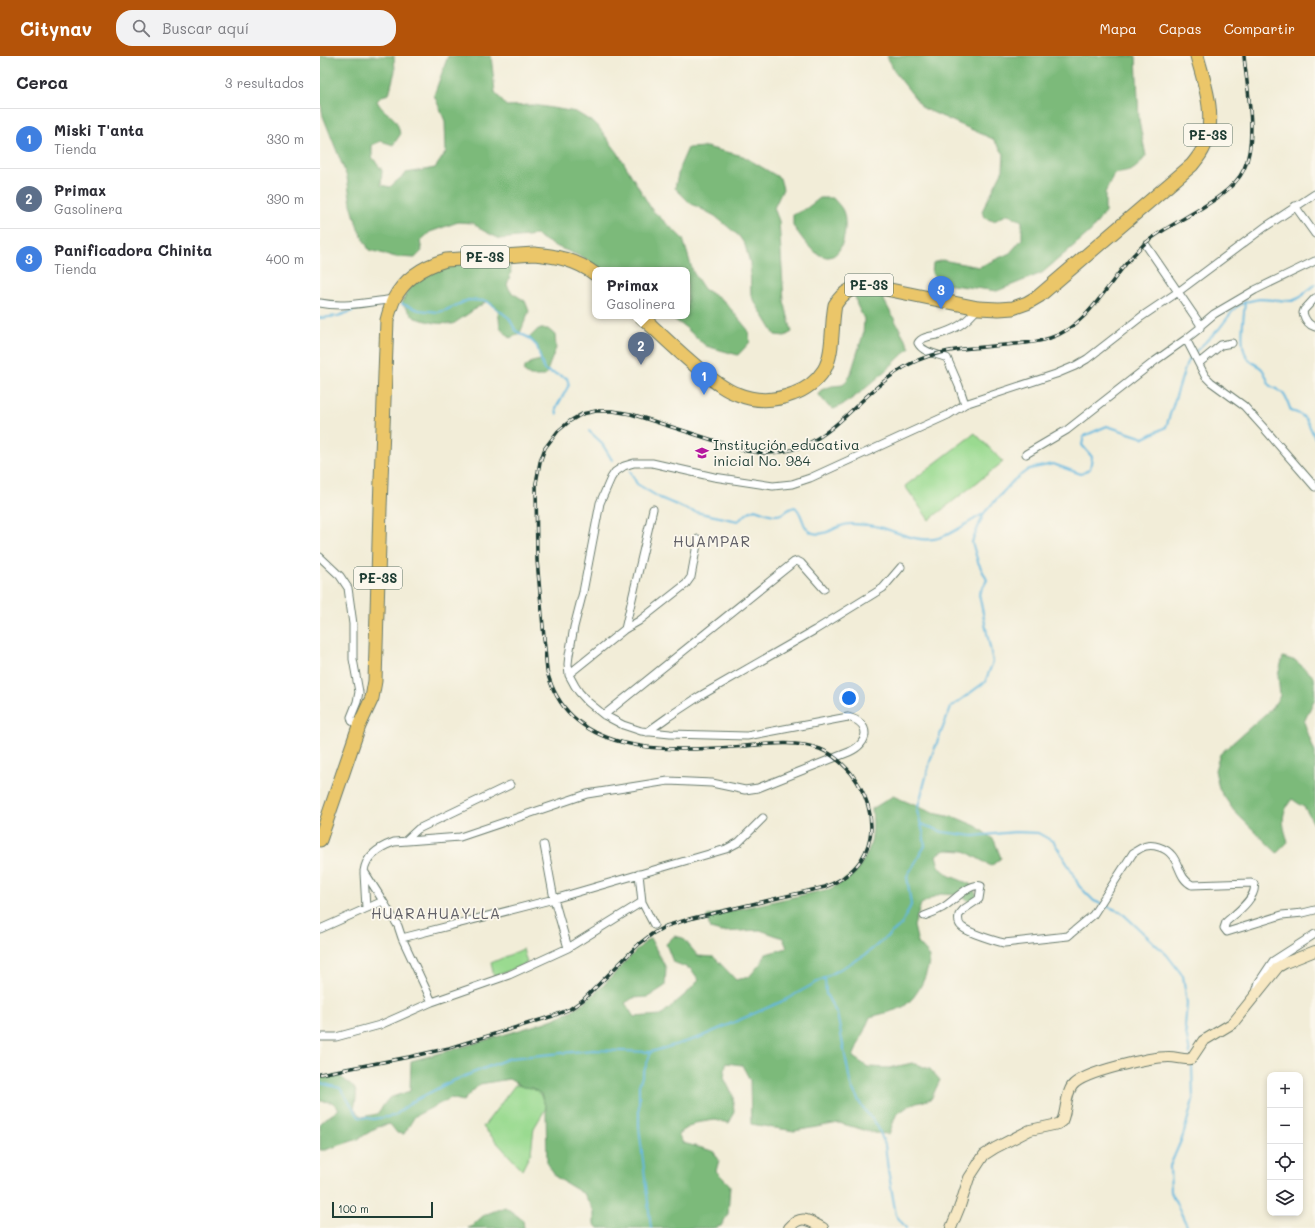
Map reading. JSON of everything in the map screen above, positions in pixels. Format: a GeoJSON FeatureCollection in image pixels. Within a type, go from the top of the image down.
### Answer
{"type":"FeatureCollection","features":[{"type":"Feature","properties":{"kind":"highway","name":"PE-3S"},"geometry":{"type":"LineString","coordinates":[[644,319],[687,359],[723,386],[742,396],[769,400],[788,396],[801,391],[824,370],[828,360],[835,305],[844,292],[852,288],[871,286],[978,308],[1013,308],[1027,303],[1039,296],[1192,165],[1204,148],[1209,133],[1210,119],[1207,92],[1197,56]]}},
{"type":"Feature","properties":{"kind":"highway","name":"PE-3S"},"geometry":{"type":"LineString","coordinates":[[320,840],[359,726],[372,698],[375,681],[387,320],[394,299],[406,283],[418,272],[434,263],[446,260],[534,254],[570,260],[592,272]]}},
{"type":"Feature","properties":{"kind":"street"},"geometry":{"type":"LineString","coordinates":[[366,908],[365,864],[376,850],[394,842],[460,837],[603,790],[668,781],[712,784],[745,790],[758,788],[856,749],[863,742],[865,732],[858,721],[848,718],[747,736],[648,732],[623,725],[604,715],[588,702],[579,692],[569,674],[569,655],[600,503],[615,472],[624,466],[634,463],[652,463],[714,477],[773,486],[792,484],[810,478],[948,415],[965,404],[1056,374],[1075,366],[1087,359],[1141,317],[1178,292],[1265,227],[1315,194]]}},
{"type":"Feature","properties":{"kind":"street"},"geometry":{"type":"LineString","coordinates":[[1295,206],[1315,234]]}},
{"type":"Feature","properties":{"kind":"street"},"geometry":{"type":"LineString","coordinates":[[1146,246],[1201,325]]}},
{"type":"Feature","properties":{"kind":"street"},"geometry":{"type":"LineString","coordinates":[[1026,454],[1067,430],[1155,361],[1187,342],[1201,325],[1214,314],[1255,290],[1315,261]]}},
{"type":"Feature","properties":{"kind":"street"},"geometry":{"type":"LineString","coordinates":[[1315,298],[1304,310],[1303,314],[1310,326],[1315,327]]}},
{"type":"Feature","properties":{"kind":"street"},"geometry":{"type":"LineString","coordinates":[[320,302],[328,304],[354,303],[394,299]]}},
{"type":"Feature","properties":{"kind":"street"},"geometry":{"type":"LineString","coordinates":[[965,404],[947,358],[934,354],[920,347],[918,343],[921,339],[950,331],[958,327],[978,308]]}},
{"type":"Feature","properties":{"kind":"street"},"geometry":{"type":"LineString","coordinates":[[1187,342],[1205,376],[1244,406],[1315,487]]}},
{"type":"Feature","properties":{"kind":"street"},"geometry":{"type":"LineString","coordinates":[[1198,362],[1221,344],[1232,343]]}},
{"type":"Feature","properties":{"kind":"street"},"geometry":{"type":"LineString","coordinates":[[625,629],[653,508]]}},
{"type":"Feature","properties":{"kind":"street"},"geometry":{"type":"LineString","coordinates":[[569,674],[625,629],[639,621],[686,584],[691,577],[698,539]]}},
{"type":"Feature","properties":{"kind":"street"},"geometry":{"type":"LineString","coordinates":[[320,557],[340,576],[348,588],[352,624],[353,659],[359,692],[351,717],[352,721],[359,726]]}},
{"type":"Feature","properties":{"kind":"street"},"geometry":{"type":"LineString","coordinates":[[604,715],[794,562],[801,562],[824,589]]}},
{"type":"Feature","properties":{"kind":"street"},"geometry":{"type":"LineString","coordinates":[[648,732],[668,716],[700,696],[815,630],[883,588],[901,567]]}},
{"type":"Feature","properties":{"kind":"street"},"geometry":{"type":"LineString","coordinates":[[405,841],[418,829],[510,785]]}},
{"type":"Feature","properties":{"kind":"street"},"geometry":{"type":"LineString","coordinates":[[402,938],[554,899],[726,849],[739,842],[763,818]]}},
{"type":"Feature","properties":{"kind":"street"},"geometry":{"type":"LineString","coordinates":[[544,845],[554,899],[568,948]]}},
{"type":"Feature","properties":{"kind":"street"},"geometry":{"type":"LineString","coordinates":[[924,916],[944,907],[953,899],[978,885],[981,886],[980,899],[964,909],[959,915],[959,923],[962,927],[997,942],[1004,943],[1068,936],[1093,915],[1133,853],[1140,847],[1146,845],[1167,850],[1178,864],[1183,877],[1192,885],[1254,884],[1255,887],[1251,898],[1226,922],[1224,928],[1227,932],[1282,916],[1315,910]]}},
{"type":"Feature","properties":{"kind":"street"},"geometry":{"type":"LineString","coordinates":[[364,871],[392,915],[432,1002]]}},
{"type":"Feature","properties":{"kind":"street"},"geometry":{"type":"LineString","coordinates":[[639,874],[642,902],[654,925]]}},
{"type":"Feature","properties":{"kind":"street"},"geometry":{"type":"LineString","coordinates":[[321,927],[383,901]]}},
{"type":"Feature","properties":{"kind":"street"},"geometry":{"type":"LineString","coordinates":[[320,1037],[327,1038],[345,1035],[380,1025],[432,1002],[509,975],[568,948],[642,902]]}},
{"type":"Feature","properties":{"kind":"street"},"geometry":{"type":"LineString","coordinates":[[1256,994],[1259,982],[1273,960],[1315,934]]}},
{"type":"Feature","properties":{"kind":"street"},"geometry":{"type":"LineString","coordinates":[[951,1228],[969,1178],[984,1155],[1030,1130],[1058,1124],[1062,1121],[1069,1092],[1076,1082],[1086,1077],[1151,1058],[1171,1057],[1191,1059],[1204,1041],[1233,1023],[1278,967],[1315,951]]}},
{"type":"Feature","properties":{"kind":"street"},"geometry":{"type":"LineString","coordinates":[[789,1228],[796,1221],[805,1220],[823,1228]]}},
{"type":"Feature","properties":{"kind":"green space"},"geometry":{"type":"Polygon","coordinates":[[[320,56],[394,56],[395,71],[389,94],[382,96],[377,101],[380,106],[394,119],[399,128],[400,135],[393,145],[381,141],[372,145],[372,157],[382,170],[381,185],[390,187],[406,173],[435,168],[446,152],[445,121],[434,95],[448,56],[491,56],[495,92],[506,106],[534,105],[576,112],[597,125],[618,153],[652,210],[683,239],[693,272],[704,289],[725,302],[748,330],[750,342],[738,355],[706,346],[685,327],[673,319],[690,319],[690,267],[597,267],[582,257],[553,245],[536,235],[500,239],[482,230],[473,223],[458,222],[430,232],[420,241],[422,251],[415,258],[396,257],[369,250],[358,229],[351,204],[347,177],[323,116],[320,99],[320,56]]]}},
{"type":"Feature","properties":{"kind":"green space"},"geometry":{"type":"Polygon","coordinates":[[[887,56],[1136,56],[1139,121],[1146,156],[1133,170],[1114,174],[1105,193],[1105,212],[1091,231],[1042,273],[997,291],[945,284],[932,274],[933,263],[942,260],[979,267],[1010,253],[1022,239],[1022,221],[1008,214],[994,221],[984,218],[982,211],[1003,170],[1004,154],[993,139],[923,108],[894,71],[887,56]]]}},
{"type":"Feature","properties":{"kind":"green space"},"geometry":{"type":"Polygon","coordinates":[[[706,147],[743,156],[780,178],[783,189],[774,208],[779,221],[784,301],[792,332],[785,336],[775,335],[751,296],[750,263],[745,245],[739,236],[715,216],[690,203],[675,188],[680,166],[688,148],[706,147]]]}},
{"type":"Feature","properties":{"kind":"green space"},"geometry":{"type":"Polygon","coordinates":[[[820,198],[833,198],[842,209],[845,217],[842,243],[839,250],[834,255],[828,257],[820,255],[812,249],[793,226],[793,215],[807,208],[820,198]]]}},
{"type":"Feature","properties":{"kind":"green space"},"geometry":{"type":"Polygon","coordinates":[[[444,264],[509,264],[511,272],[507,285],[511,292],[525,301],[529,311],[520,333],[510,338],[500,327],[498,310],[487,301],[453,324],[435,323],[415,318],[402,304],[404,297],[412,285],[428,271],[444,264]]]}},
{"type":"Feature","properties":{"kind":"green space"},"geometry":{"type":"Polygon","coordinates":[[[859,289],[880,293],[910,348],[874,381],[844,404],[834,409],[829,407],[819,395],[821,390],[832,386],[843,385],[850,376],[863,335],[864,319],[857,305],[855,296],[859,289]]]}},
{"type":"Feature","properties":{"kind":"green space"},"geometry":{"type":"Polygon","coordinates":[[[538,329],[548,329],[555,335],[556,348],[545,376],[530,376],[524,372],[525,367],[532,362],[541,360],[537,346],[529,338],[538,329]]]}},
{"type":"Feature","properties":{"kind":"green space"},"geometry":{"type":"Polygon","coordinates":[[[975,433],[1003,462],[929,520],[905,486],[975,433]]]}},
{"type":"Feature","properties":{"kind":"green space"},"geometry":{"type":"Polygon","coordinates":[[[1283,657],[1296,661],[1314,677],[1315,698],[1304,722],[1315,753],[1315,826],[1305,808],[1292,799],[1285,810],[1283,820],[1288,842],[1277,853],[1234,811],[1219,789],[1215,770],[1220,754],[1272,708],[1280,696],[1278,675],[1283,657]]]}},
{"type":"Feature","properties":{"kind":"green space"},"geometry":{"type":"Polygon","coordinates":[[[893,796],[933,813],[957,818],[976,826],[994,840],[1001,858],[991,866],[965,851],[945,850],[936,855],[939,867],[950,876],[970,884],[978,897],[971,902],[958,895],[940,894],[921,904],[914,926],[918,943],[930,956],[922,984],[914,997],[903,1007],[870,1017],[853,1057],[868,1067],[890,1068],[912,1063],[930,1069],[940,1080],[931,1099],[910,1105],[896,1115],[889,1134],[875,1133],[839,1123],[794,1131],[751,1124],[750,1080],[742,1065],[726,1063],[724,1078],[733,1096],[734,1114],[729,1123],[715,1120],[695,1123],[678,1134],[683,1143],[713,1151],[719,1160],[716,1171],[730,1185],[728,1214],[721,1226],[713,1228],[598,1228],[594,1224],[594,1211],[584,1194],[556,1177],[547,1164],[546,1108],[541,1094],[532,1088],[523,1087],[509,1079],[480,1084],[463,1101],[451,1098],[415,1116],[404,1134],[397,1133],[390,1124],[378,1127],[358,1139],[325,1150],[320,1150],[320,1123],[339,1109],[332,1102],[320,1101],[320,1078],[338,1075],[356,1091],[354,1108],[362,1117],[377,1114],[389,1098],[410,1091],[411,1061],[530,1027],[572,1010],[599,990],[632,954],[650,938],[666,968],[665,986],[648,997],[633,998],[625,1003],[634,1017],[661,1015],[687,993],[699,980],[691,969],[673,962],[666,944],[674,936],[683,938],[698,956],[714,957],[736,980],[749,977],[761,963],[766,954],[787,948],[783,938],[760,930],[721,932],[710,929],[707,916],[830,889],[842,882],[860,866],[866,856],[872,835],[872,809],[893,796]]]}},
{"type":"Feature","properties":{"kind":"green space"},"geometry":{"type":"Polygon","coordinates":[[[523,949],[527,963],[494,977],[491,963],[523,949]]]}},
{"type":"Feature","properties":{"kind":"green space"},"geometry":{"type":"Polygon","coordinates":[[[515,1085],[536,1090],[541,1096],[546,1108],[534,1128],[531,1152],[522,1170],[483,1127],[515,1085]]]}},
{"type":"Feature","properties":{"kind":"green space"},"geometry":{"type":"Polygon","coordinates":[[[505,1207],[523,1220],[524,1228],[468,1228],[484,1215],[505,1207]]]}},
{"type":"Feature","properties":{"kind":"waterway"},"geometry":{"type":"LineString","coordinates":[[1195,352],[1219,329],[1235,308],[1245,302],[1259,299],[1292,301],[1299,298],[1315,284]]}},
{"type":"Feature","properties":{"kind":"waterway"},"geometry":{"type":"LineString","coordinates":[[402,304],[419,310],[438,312],[468,300],[487,301],[509,318],[516,331],[529,338],[537,346],[544,370],[567,378],[569,385],[556,408],[557,414]]}},
{"type":"Feature","properties":{"kind":"waterway"},"geometry":{"type":"LineString","coordinates":[[1245,302],[1242,337],[1246,355],[1251,362],[1262,369],[1270,386],[1284,395],[1291,411],[1301,415],[1307,421],[1315,438]]}},
{"type":"Feature","properties":{"kind":"waterway"},"geometry":{"type":"LineString","coordinates":[[320,318],[338,316],[358,309],[376,306]]}},
{"type":"Feature","properties":{"kind":"waterway"},"geometry":{"type":"LineString","coordinates":[[320,1083],[340,1088],[359,1117],[373,1119],[394,1116],[412,1102],[450,1082],[510,1058],[593,1050],[651,1052],[698,1038],[785,1000],[865,955],[902,924],[911,905],[907,876],[925,846],[917,811],[931,758],[951,707],[985,682],[993,662],[979,594],[987,580],[978,562],[972,542],[984,513],[1014,480],[1029,469],[1053,464],[1081,474],[1090,469],[1092,457],[1082,445],[1084,436],[1107,426],[1144,438],[1166,427],[1187,362],[1193,356]]}},
{"type":"Feature","properties":{"kind":"waterway"},"geometry":{"type":"LineString","coordinates":[[589,431],[601,442],[612,460]]}},
{"type":"Feature","properties":{"kind":"waterway"},"geometry":{"type":"LineString","coordinates":[[630,471],[637,484],[660,498],[691,511],[738,521],[755,509],[777,515],[795,507],[800,513],[806,528],[809,531],[818,534],[840,526],[857,524],[875,526],[919,539],[934,539],[953,532],[983,514]]}},
{"type":"Feature","properties":{"kind":"waterway"},"geometry":{"type":"LineString","coordinates":[[921,824],[943,832],[973,836],[1015,832],[1038,833],[1054,842],[1079,886],[1094,901],[1121,912],[1167,955],[1183,976],[1187,1003],[1185,1027],[1190,1054]]}},
{"type":"Feature","properties":{"kind":"waterway"},"geometry":{"type":"LineString","coordinates":[[825,978],[826,994],[837,1014],[851,1086],[862,1107],[877,1125],[885,1145],[896,1215],[906,1228]]}},
{"type":"Feature","properties":{"kind":"waterway"},"geometry":{"type":"LineString","coordinates":[[651,1052],[639,1085],[639,1127],[651,1228]]}},
{"type":"Feature","properties":{"kind":"waterway"},"geometry":{"type":"LineString","coordinates":[[1188,1228],[1171,1192],[1170,1166],[1183,1136],[1193,1100],[1192,1063]]}},
{"type":"Feature","properties":{"kind":"railway"},"geometry":{"type":"LineString","coordinates":[[320,1074],[449,1048],[553,1016],[570,1009],[583,1000],[639,944],[666,926],[693,918],[825,887],[843,878],[856,867],[865,853],[870,838],[871,822],[868,805],[861,789],[851,773],[841,762],[829,753],[810,746],[788,743],[706,749],[678,749],[650,747],[622,742],[597,733],[575,719],[558,699],[547,671],[537,560],[536,483],[540,462],[545,448],[558,431],[570,421],[582,414],[596,411],[613,411],[631,414],[747,451],[774,453],[797,448],[817,438],[836,425],[889,377],[922,358],[961,349],[1037,341],[1050,338],[1066,331],[1092,308],[1124,266],[1148,241],[1215,200],[1237,180],[1244,169],[1248,157],[1251,129],[1244,56]]}},
{"type":"Feature","properties":{"kind":"place","name":"Panificadora Chinita"},"geometry":{"type":"Point","coordinates":[941,309]}},
{"type":"Feature","properties":{"kind":"place","name":"Primax"},"geometry":{"type":"Point","coordinates":[641,365]}},
{"type":"Feature","properties":{"kind":"place","name":"Miski T'anta"},"geometry":{"type":"Point","coordinates":[704,395]}},
{"type":"Feature","properties":{"kind":"place","name":"Institución educativa inicial No. 984"},"geometry":{"type":"Point","coordinates":[702,453]}},
{"type":"Feature","properties":{"kind":"district","name":"HUAMPAR"},"geometry":{"type":"Point","coordinates":[712,542]}},
{"type":"Feature","properties":{"kind":"district","name":"HUARAHUAYLLA"},"geometry":{"type":"Point","coordinates":[436,914]}}]}
